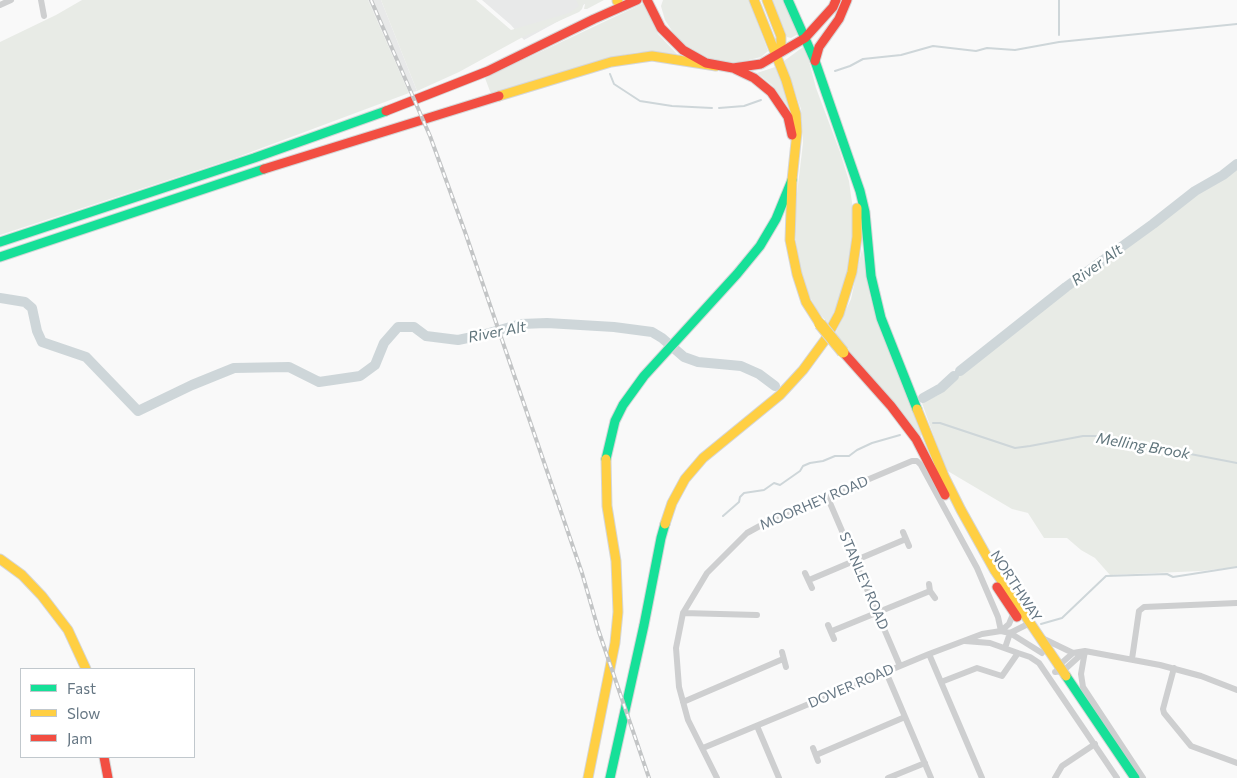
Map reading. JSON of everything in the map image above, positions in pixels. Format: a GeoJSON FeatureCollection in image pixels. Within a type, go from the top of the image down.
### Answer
{"type":"FeatureCollection","features":[{"type":"Feature","properties":{"kind":"main road"},"geometry":{"type":"LineString","coordinates":[[594,19],[608,6],[618,0]]}},
{"type":"Feature","properties":{"kind":"main road"},"geometry":{"type":"LineString","coordinates":[[0,242],[254,158],[421,98],[488,71],[637,0]]}},
{"type":"Feature","properties":{"kind":"main road"},"geometry":{"type":"LineString","coordinates":[[647,0],[668,37],[694,57],[716,66]]}},
{"type":"Feature","properties":{"kind":"main road"},"geometry":{"type":"LineString","coordinates":[[657,19],[658,0]]}},
{"type":"Feature","properties":{"kind":"main road"},"geometry":{"type":"LineString","coordinates":[[754,0],[776,42]]}},
{"type":"Feature","properties":{"kind":"main road"},"geometry":{"type":"LineString","coordinates":[[588,778],[615,643],[618,612],[616,561],[606,488],[606,453],[612,428],[623,405],[644,376],[760,246],[776,219],[792,180],[798,132],[796,114],[792,96],[776,57],[776,42],[767,0]]}},
{"type":"Feature","properties":{"kind":"main road"},"geometry":{"type":"LineString","coordinates":[[610,778],[661,538],[672,503],[685,479],[703,458],[780,395],[803,370],[825,340],[844,299],[855,258],[858,227],[854,175],[814,61],[788,0]]}},
{"type":"Feature","properties":{"kind":"main road"},"geometry":{"type":"LineString","coordinates":[[0,257],[256,171],[611,62],[652,56],[733,68],[754,66],[776,57],[805,38],[833,7],[836,0]]}},
{"type":"Feature","properties":{"kind":"main road"},"geometry":{"type":"LineString","coordinates":[[814,61],[819,47],[832,30],[848,0]]}},
{"type":"Feature","properties":{"kind":"main road"},"geometry":{"type":"LineString","coordinates":[[776,42],[805,38]]}},
{"type":"Feature","properties":{"kind":"main road"},"geometry":{"type":"LineString","coordinates":[[733,68],[746,73],[764,85],[780,104],[788,117],[795,151]]}},
{"type":"Feature","properties":{"kind":"main road","name":"NORTHWAY"},"geometry":{"type":"LineString","coordinates":[[854,175],[865,212],[874,295],[881,318],[944,476],[961,510],[1042,653],[1059,670],[1135,778]]}},
{"type":"Feature","properties":{"kind":"main road","name":"NORTHWAY"},"geometry":{"type":"LineString","coordinates":[[792,180],[790,224],[793,256],[806,302],[820,324],[891,406],[916,439],[974,549],[1014,612],[1039,636],[1126,778]]}},
{"type":"Feature","properties":{"kind":"main road"},"geometry":{"type":"LineString","coordinates":[[0,559],[22,575],[42,596],[68,630],[86,668]]}},
{"type":"Feature","properties":{"kind":"main road"},"geometry":{"type":"LineString","coordinates":[[104,758],[108,778]]}},
{"type":"Feature","properties":{"kind":"street"},"geometry":{"type":"LineString","coordinates":[[0,5],[11,0]]}},
{"type":"Feature","properties":{"kind":"street"},"geometry":{"type":"LineString","coordinates":[[41,0],[44,16]]}},
{"type":"Feature","properties":{"kind":"street","name":"MOORHEY ROAD"},"geometry":{"type":"LineString","coordinates":[[717,778],[688,720],[679,687],[676,648],[684,613],[707,573],[747,533],[767,522],[916,461]]}},
{"type":"Feature","properties":{"kind":"street","name":"NORTHWAY"},"geometry":{"type":"LineString","coordinates":[[916,461],[921,465],[977,568],[998,617],[1001,631]]}},
{"type":"Feature","properties":{"kind":"street","name":"STANLEY ROAD"},"geometry":{"type":"LineString","coordinates":[[827,496],[900,666]]}},
{"type":"Feature","properties":{"kind":"street"},"geometry":{"type":"LineString","coordinates":[[809,580],[855,561],[905,535],[909,546]]}},
{"type":"Feature","properties":{"kind":"street"},"geometry":{"type":"LineString","coordinates":[[805,573],[812,588]]}},
{"type":"Feature","properties":{"kind":"street"},"geometry":{"type":"LineString","coordinates":[[834,639],[830,628],[878,614],[930,588],[935,598]]}},
{"type":"Feature","properties":{"kind":"street"},"geometry":{"type":"LineString","coordinates":[[1132,659],[1139,611],[1144,607],[1237,602]]}},
{"type":"Feature","properties":{"kind":"street"},"geometry":{"type":"LineString","coordinates":[[1001,631],[1009,624],[1014,612]]}},
{"type":"Feature","properties":{"kind":"street"},"geometry":{"type":"LineString","coordinates":[[684,613],[757,615]]}},
{"type":"Feature","properties":{"kind":"street"},"geometry":{"type":"LineString","coordinates":[[1005,648],[1010,633],[1027,625]]}},
{"type":"Feature","properties":{"kind":"street","name":"DOVER ROAD"},"geometry":{"type":"LineString","coordinates":[[703,748],[929,654],[991,633],[1001,631],[1010,633],[1042,653]]}},
{"type":"Feature","properties":{"kind":"street"},"geometry":{"type":"LineString","coordinates":[[990,643],[991,633]]}},
{"type":"Feature","properties":{"kind":"street"},"geometry":{"type":"LineString","coordinates":[[1039,636],[1073,653],[1085,652],[1174,668],[1237,690]]}},
{"type":"Feature","properties":{"kind":"street"},"geometry":{"type":"LineString","coordinates":[[964,641],[990,643],[1030,657],[1039,663],[1117,778]]}},
{"type":"Feature","properties":{"kind":"street"},"geometry":{"type":"LineString","coordinates":[[1059,670],[1085,652]]}},
{"type":"Feature","properties":{"kind":"street"},"geometry":{"type":"LineString","coordinates":[[1085,652],[1081,674],[1083,687],[1143,778]]}},
{"type":"Feature","properties":{"kind":"street"},"geometry":{"type":"LineString","coordinates":[[1059,670],[1073,653]]}},
{"type":"Feature","properties":{"kind":"street"},"geometry":{"type":"LineString","coordinates":[[929,654],[982,778]]}},
{"type":"Feature","properties":{"kind":"street"},"geometry":{"type":"LineString","coordinates":[[941,682],[977,668],[1002,676],[1018,654]]}},
{"type":"Feature","properties":{"kind":"street"},"geometry":{"type":"LineString","coordinates":[[683,702],[783,656],[786,667]]}},
{"type":"Feature","properties":{"kind":"street"},"geometry":{"type":"LineString","coordinates":[[1174,668],[1163,709],[1164,713],[1193,747],[1237,763]]}},
{"type":"Feature","properties":{"kind":"street"},"geometry":{"type":"LineString","coordinates":[[886,672],[931,778]]}},
{"type":"Feature","properties":{"kind":"street"},"geometry":{"type":"LineString","coordinates":[[813,748],[817,758],[905,717]]}},
{"type":"Feature","properties":{"kind":"street"},"geometry":{"type":"LineString","coordinates":[[757,726],[779,778]]}},
{"type":"Feature","properties":{"kind":"street"},"geometry":{"type":"LineString","coordinates":[[1055,778],[1062,766],[1094,744]]}},
{"type":"Feature","properties":{"kind":"street"},"geometry":{"type":"LineString","coordinates":[[888,778],[925,763]]}},
{"type":"Feature","properties":{"kind":"shaded area"},"geometry":{"type":"Polygon","coordinates":[[[82,0],[368,0],[409,93],[235,158],[0,235],[0,42],[82,0]]]}},
{"type":"Feature","properties":{"kind":"shaded area"},"geometry":{"type":"Polygon","coordinates":[[[368,0],[381,0],[417,91],[409,93],[368,0]]]}},
{"type":"Feature","properties":{"kind":"shaded area"},"geometry":{"type":"Polygon","coordinates":[[[381,0],[476,0],[511,30],[569,13],[579,6],[576,0],[604,0],[587,9],[584,9],[584,3],[579,12],[521,38],[459,72],[417,91],[381,0]]]}},
{"type":"Feature","properties":{"kind":"shaded area"},"geometry":{"type":"Polygon","coordinates":[[[482,0],[589,0],[577,11],[524,40],[511,25],[482,0]]]}},
{"type":"Feature","properties":{"kind":"shaded area"},"geometry":{"type":"Polygon","coordinates":[[[663,0],[749,0],[768,51],[761,57],[736,63],[713,60],[695,53],[678,40],[665,20],[661,6],[663,0]]]}},
{"type":"Feature","properties":{"kind":"shaded area"},"geometry":{"type":"Polygon","coordinates":[[[772,0],[783,0],[798,34],[791,38],[787,37],[772,0]]]}},
{"type":"Feature","properties":{"kind":"shaded area"},"geometry":{"type":"Polygon","coordinates":[[[644,3],[658,34],[677,54],[639,52],[608,58],[491,94],[485,78],[644,3]]]}},
{"type":"Feature","properties":{"kind":"shaded area"},"geometry":{"type":"Polygon","coordinates":[[[803,47],[849,181],[854,217],[852,256],[843,288],[829,325],[817,310],[805,288],[797,252],[794,219],[803,143],[801,109],[784,61],[803,47]]]}},
{"type":"Feature","properties":{"kind":"shaded area"},"geometry":{"type":"Polygon","coordinates":[[[775,67],[786,91],[789,108],[772,85],[757,73],[775,67]]]}},
{"type":"Feature","properties":{"kind":"shaded area"},"geometry":{"type":"Polygon","coordinates":[[[1237,169],[1237,567],[1201,571],[1110,575],[1095,558],[1081,550],[1067,538],[1044,538],[1028,513],[1012,509],[946,470],[922,403],[938,395],[967,369],[1099,266],[1198,193],[1237,169]]]}},
{"type":"Feature","properties":{"kind":"shaded area"},"geometry":{"type":"Polygon","coordinates":[[[862,249],[870,297],[922,435],[918,437],[835,334],[851,299],[862,249]]]}},
{"type":"Feature","properties":{"kind":"waterway"},"geometry":{"type":"LineString","coordinates":[[1059,0],[1059,35]]}},
{"type":"Feature","properties":{"kind":"waterway"},"geometry":{"type":"LineString","coordinates":[[835,71],[863,59],[901,55],[933,46],[976,51],[987,48],[1015,50],[1059,42],[1237,24]]}},
{"type":"Feature","properties":{"kind":"waterway"},"geometry":{"type":"LineString","coordinates":[[610,74],[614,84],[640,101],[672,106],[712,108]]}},
{"type":"Feature","properties":{"kind":"waterway"},"geometry":{"type":"LineString","coordinates":[[719,108],[744,106],[761,100]]}},
{"type":"Feature","properties":{"kind":"waterway","name":"River Alt"},"geometry":{"type":"LineString","coordinates":[[960,371],[1066,287],[1195,191],[1223,175],[1237,164]]}},
{"type":"Feature","properties":{"kind":"waterway","name":"River Alt"},"geometry":{"type":"LineString","coordinates":[[0,298],[25,302],[32,308],[37,331],[42,342],[86,357],[138,411],[192,385],[234,368],[289,367],[319,382],[360,376],[375,365],[384,343],[398,327],[414,327],[426,336],[458,340],[521,324],[547,323],[614,327],[652,332],[684,357],[698,362],[741,366],[759,374],[775,386]]}},
{"type":"Feature","properties":{"kind":"waterway","name":"River Alt"},"geometry":{"type":"LineString","coordinates":[[923,398],[941,388],[954,376]]}},
{"type":"Feature","properties":{"kind":"waterway","name":"Melling Brook"},"geometry":{"type":"LineString","coordinates":[[933,423],[940,423],[1015,448],[1083,436],[1097,436],[1237,463]]}},
{"type":"Feature","properties":{"kind":"waterway","name":"Melling Brook"},"geometry":{"type":"LineString","coordinates":[[723,516],[739,502],[740,497],[744,493],[764,490],[774,483],[780,485],[800,471],[803,466],[810,463],[823,461],[835,456],[849,456],[872,443],[900,435]]}},
{"type":"Feature","properties":{"kind":"waterway"},"geometry":{"type":"LineString","coordinates":[[1041,624],[1062,618],[1106,576],[1167,574],[1173,577],[1237,567]]}},
{"type":"Feature","properties":{"kind":"railway"},"geometry":{"type":"LineString","coordinates":[[371,0],[430,136],[465,232],[582,573],[599,632],[649,778]]}},
{"type":"Feature","properties":{"kind":"traffic: fast"},"geometry":{"type":"LineString","coordinates":[[788,0],[815,61],[860,191],[865,212],[871,276],[881,318],[917,409]]}},
{"type":"Feature","properties":{"kind":"traffic: fast"},"geometry":{"type":"LineString","coordinates":[[0,242],[254,158],[386,111]]}},
{"type":"Feature","properties":{"kind":"traffic: fast"},"geometry":{"type":"LineString","coordinates":[[0,257],[264,169]]}},
{"type":"Feature","properties":{"kind":"traffic: fast"},"geometry":{"type":"LineString","coordinates":[[606,459],[615,421],[623,405],[644,376],[760,246],[776,219],[792,180]]}},
{"type":"Feature","properties":{"kind":"traffic: fast"},"geometry":{"type":"LineString","coordinates":[[610,778],[665,524]]}},
{"type":"Feature","properties":{"kind":"traffic: fast"},"geometry":{"type":"LineString","coordinates":[[1066,676],[1135,778]]}},
{"type":"Feature","properties":{"kind":"traffic: slow"},"geometry":{"type":"LineString","coordinates":[[754,0],[786,80],[796,114],[797,132],[792,180],[790,240],[797,274],[806,302],[820,324]]}},
{"type":"Feature","properties":{"kind":"traffic: slow"},"geometry":{"type":"LineString","coordinates":[[767,0],[781,36],[781,46],[776,57]]}},
{"type":"Feature","properties":{"kind":"traffic: slow"},"geometry":{"type":"LineString","coordinates":[[499,96],[611,62],[652,56],[716,66]]}},
{"type":"Feature","properties":{"kind":"traffic: slow"},"geometry":{"type":"LineString","coordinates":[[665,524],[672,503],[685,479],[703,458],[780,395],[803,370],[825,340],[839,314],[852,272],[857,237],[857,208]]}},
{"type":"Feature","properties":{"kind":"traffic: slow"},"geometry":{"type":"LineString","coordinates":[[820,324],[843,352]]}},
{"type":"Feature","properties":{"kind":"traffic: slow"},"geometry":{"type":"LineString","coordinates":[[917,409],[944,476],[995,571],[1066,676]]}},
{"type":"Feature","properties":{"kind":"traffic: slow"},"geometry":{"type":"LineString","coordinates":[[588,778],[615,643],[618,612],[616,561],[607,506],[606,459]]}},
{"type":"Feature","properties":{"kind":"traffic: slow"},"geometry":{"type":"LineString","coordinates":[[0,559],[22,575],[42,596],[68,630],[86,668]]}},
{"type":"Feature","properties":{"kind":"traffic: jam"},"geometry":{"type":"LineString","coordinates":[[386,111],[488,71],[637,0]]}},
{"type":"Feature","properties":{"kind":"traffic: jam"},"geometry":{"type":"LineString","coordinates":[[647,0],[661,28],[683,50],[706,63],[733,68],[761,64],[805,38],[833,7],[836,0]]}},
{"type":"Feature","properties":{"kind":"traffic: jam"},"geometry":{"type":"LineString","coordinates":[[815,61],[819,47],[839,19],[847,0]]}},
{"type":"Feature","properties":{"kind":"traffic: jam"},"geometry":{"type":"LineString","coordinates":[[735,69],[754,78],[771,92],[788,117],[792,135]]}},
{"type":"Feature","properties":{"kind":"traffic: jam"},"geometry":{"type":"LineString","coordinates":[[264,169],[499,96]]}},
{"type":"Feature","properties":{"kind":"traffic: jam"},"geometry":{"type":"LineString","coordinates":[[843,352],[891,406],[916,439],[945,495]]}},
{"type":"Feature","properties":{"kind":"traffic: jam"},"geometry":{"type":"LineString","coordinates":[[997,587],[1017,617]]}},
{"type":"Feature","properties":{"kind":"traffic: jam"},"geometry":{"type":"LineString","coordinates":[[104,758],[108,778]]}}]}
